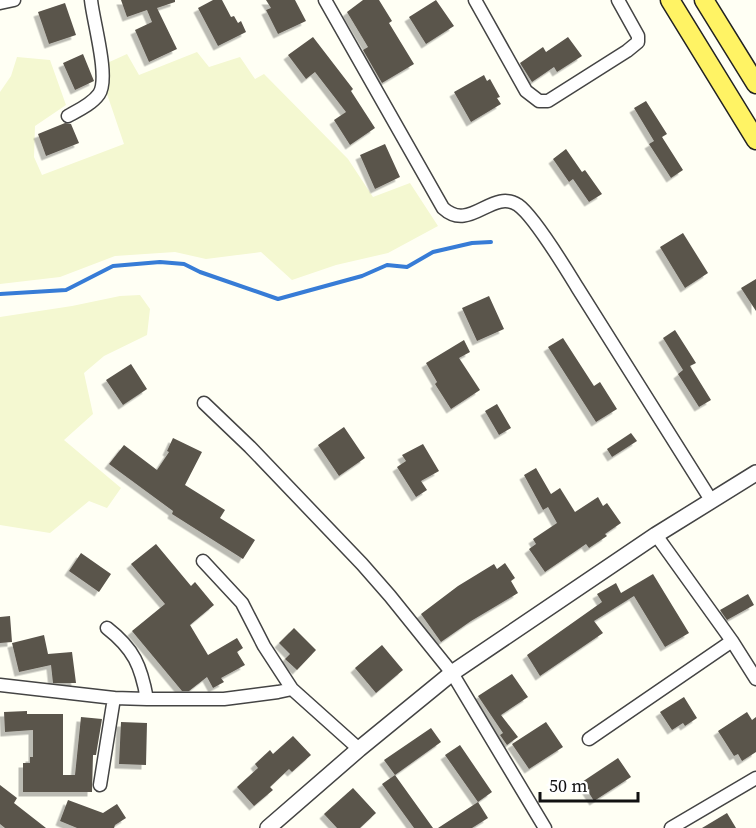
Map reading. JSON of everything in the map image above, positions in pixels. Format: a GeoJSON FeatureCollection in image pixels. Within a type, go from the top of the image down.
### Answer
{"type":"FeatureCollection","features":[{"type":"Feature","properties":{"kind":"main road"},"geometry":{"type":"LineString","coordinates":[[670,0],[756,140]]}},
{"type":"Feature","properties":{"kind":"main road"},"geometry":{"type":"LineString","coordinates":[[704,0],[756,84]]}},
{"type":"Feature","properties":{"kind":"street"},"geometry":{"type":"LineString","coordinates":[[0,3],[14,0]]}},
{"type":"Feature","properties":{"kind":"street"},"geometry":{"type":"LineString","coordinates":[[68,116],[94,100],[102,90],[102,62],[91,0]]}},
{"type":"Feature","properties":{"kind":"street"},"geometry":{"type":"LineString","coordinates":[[325,0],[443,208],[451,215],[460,217],[496,203],[510,201],[520,206],[566,270],[711,500]]}},
{"type":"Feature","properties":{"kind":"street"},"geometry":{"type":"LineString","coordinates":[[475,0],[526,91],[539,101],[548,101],[638,42],[638,36],[618,0]]}},
{"type":"Feature","properties":{"kind":"street"},"geometry":{"type":"LineString","coordinates":[[204,403],[250,447],[362,564],[452,673],[545,828]]}},
{"type":"Feature","properties":{"kind":"street"},"geometry":{"type":"LineString","coordinates":[[268,828],[452,673],[656,535],[756,473]]}},
{"type":"Feature","properties":{"kind":"street"},"geometry":{"type":"LineString","coordinates":[[656,535],[732,641],[756,679]]}},
{"type":"Feature","properties":{"kind":"street"},"geometry":{"type":"LineString","coordinates":[[203,561],[242,603],[264,646],[291,689],[359,749]]}},
{"type":"Feature","properties":{"kind":"street"},"geometry":{"type":"LineString","coordinates":[[107,628],[125,642],[140,666],[147,699]]}},
{"type":"Feature","properties":{"kind":"street"},"geometry":{"type":"LineString","coordinates":[[589,739],[732,641]]}},
{"type":"Feature","properties":{"kind":"street"},"geometry":{"type":"LineString","coordinates":[[0,685],[114,698],[147,699],[224,699],[278,693],[291,689]]}},
{"type":"Feature","properties":{"kind":"street"},"geometry":{"type":"LineString","coordinates":[[100,785],[114,698]]}},
{"type":"Feature","properties":{"kind":"street"},"geometry":{"type":"LineString","coordinates":[[677,826],[756,778]]}},
{"type":"Feature","properties":{"kind":"green space"},"geometry":{"type":"Polygon","coordinates":[[[197,52],[209,67],[240,57],[255,79],[264,74],[348,159],[373,197],[410,183],[438,226],[388,253],[336,265],[292,280],[261,252],[206,259],[175,252],[115,256],[60,277],[0,284],[0,92],[11,76],[17,57],[50,60],[66,105],[35,126],[34,157],[42,175],[124,144],[106,91],[105,64],[127,54],[139,75],[197,52]]]}},
{"type":"Feature","properties":{"kind":"green space"},"geometry":{"type":"Polygon","coordinates":[[[140,295],[150,309],[147,335],[104,356],[84,373],[93,414],[64,440],[121,488],[107,508],[89,501],[50,533],[0,525],[0,317],[120,296],[140,295]]]}},
{"type":"Feature","properties":{"kind":"building"},"geometry":{"type":"Polygon","coordinates":[[[121,0],[175,0],[175,2],[157,8],[177,49],[149,62],[135,30],[152,22],[147,10],[127,17],[121,0]]]}},
{"type":"Feature","properties":{"kind":"building"},"geometry":{"type":"Polygon","coordinates":[[[213,0],[222,0],[231,17],[234,16],[238,23],[241,21],[246,32],[218,46],[198,8],[213,0]]]}},
{"type":"Feature","properties":{"kind":"building"},"geometry":{"type":"Polygon","coordinates":[[[266,0],[295,0],[306,21],[278,34],[266,10],[271,8],[266,0]]]}},
{"type":"Feature","properties":{"kind":"building"},"geometry":{"type":"Polygon","coordinates":[[[363,0],[379,0],[392,21],[389,23],[414,64],[382,83],[363,50],[368,47],[347,12],[363,0]]]}},
{"type":"Feature","properties":{"kind":"building"},"geometry":{"type":"Polygon","coordinates":[[[436,0],[454,26],[426,44],[409,17],[436,0]]]}},
{"type":"Feature","properties":{"kind":"building"},"geometry":{"type":"Polygon","coordinates":[[[65,3],[76,35],[49,44],[38,12],[65,3]]]}},
{"type":"Feature","properties":{"kind":"building"},"geometry":{"type":"Polygon","coordinates":[[[313,37],[353,89],[351,91],[375,128],[350,145],[334,120],[346,112],[315,72],[306,79],[288,55],[313,37]]]}},
{"type":"Feature","properties":{"kind":"building"},"geometry":{"type":"Polygon","coordinates":[[[568,37],[582,56],[557,72],[554,67],[532,82],[520,63],[543,47],[546,52],[568,37]]]}},
{"type":"Feature","properties":{"kind":"building"},"geometry":{"type":"Polygon","coordinates":[[[83,54],[94,81],[75,90],[63,63],[83,54]]]}},
{"type":"Feature","properties":{"kind":"building"},"geometry":{"type":"Polygon","coordinates":[[[484,75],[487,81],[490,79],[500,97],[497,98],[501,104],[471,122],[454,92],[484,75]]]}},
{"type":"Feature","properties":{"kind":"building"},"geometry":{"type":"Polygon","coordinates":[[[646,101],[667,134],[662,137],[683,170],[671,178],[649,144],[654,141],[634,108],[646,101]]]}},
{"type":"Feature","properties":{"kind":"building"},"geometry":{"type":"Polygon","coordinates":[[[65,123],[71,124],[79,143],[46,156],[38,134],[65,123]]]}},
{"type":"Feature","properties":{"kind":"building"},"geometry":{"type":"Polygon","coordinates":[[[385,144],[400,177],[375,189],[360,155],[385,144]]]}},
{"type":"Feature","properties":{"kind":"building"},"geometry":{"type":"Polygon","coordinates":[[[566,149],[582,172],[585,170],[602,194],[589,202],[573,179],[569,182],[553,159],[566,149]]]}},
{"type":"Feature","properties":{"kind":"building"},"geometry":{"type":"Polygon","coordinates":[[[683,233],[708,273],[685,288],[660,247],[683,233]]]}},
{"type":"Feature","properties":{"kind":"building"},"geometry":{"type":"Polygon","coordinates":[[[756,279],[756,311],[741,288],[756,279]]]}},
{"type":"Feature","properties":{"kind":"building"},"geometry":{"type":"Polygon","coordinates":[[[489,296],[504,329],[477,341],[462,308],[489,296]]]}},
{"type":"Feature","properties":{"kind":"building"},"geometry":{"type":"Polygon","coordinates":[[[675,330],[696,363],[690,366],[711,400],[699,407],[678,374],[683,370],[663,338],[675,330]]]}},
{"type":"Feature","properties":{"kind":"building"},"geometry":{"type":"Polygon","coordinates":[[[563,338],[594,386],[600,382],[617,409],[596,422],[548,347],[563,338]]]}},
{"type":"Feature","properties":{"kind":"building"},"geometry":{"type":"Polygon","coordinates":[[[464,340],[470,352],[459,358],[480,390],[451,409],[435,384],[437,382],[426,363],[464,340]]]}},
{"type":"Feature","properties":{"kind":"building"},"geometry":{"type":"Polygon","coordinates":[[[131,364],[147,389],[123,405],[106,380],[131,364]]]}},
{"type":"Feature","properties":{"kind":"building"},"geometry":{"type":"Polygon","coordinates":[[[497,404],[511,428],[499,435],[485,411],[497,404]]]}},
{"type":"Feature","properties":{"kind":"building"},"geometry":{"type":"Polygon","coordinates":[[[344,427],[365,458],[339,476],[318,445],[344,427]]]}},
{"type":"Feature","properties":{"kind":"building"},"geometry":{"type":"Polygon","coordinates":[[[631,433],[637,441],[612,457],[607,449],[631,433]]]}},
{"type":"Feature","properties":{"kind":"building"},"geometry":{"type":"Polygon","coordinates":[[[173,438],[202,452],[185,485],[225,510],[220,518],[255,540],[243,559],[172,514],[173,511],[109,464],[124,445],[157,470],[169,452],[167,451],[173,438]]]}},
{"type":"Feature","properties":{"kind":"building"},"geometry":{"type":"Polygon","coordinates":[[[423,444],[439,471],[421,481],[427,490],[416,497],[397,467],[406,461],[402,455],[423,444]]]}},
{"type":"Feature","properties":{"kind":"building"},"geometry":{"type":"Polygon","coordinates":[[[536,468],[551,494],[560,488],[575,512],[598,497],[603,506],[607,503],[621,523],[589,548],[586,544],[545,572],[529,549],[536,544],[533,539],[557,523],[548,507],[543,510],[524,475],[536,468]]]}},
{"type":"Feature","properties":{"kind":"building"},"geometry":{"type":"Polygon","coordinates":[[[156,544],[191,586],[195,582],[214,605],[190,625],[208,655],[237,638],[243,648],[237,652],[245,665],[221,678],[224,682],[213,688],[207,677],[189,691],[182,691],[132,631],[165,604],[131,564],[156,544]]]}},
{"type":"Feature","properties":{"kind":"building"},"geometry":{"type":"Polygon","coordinates":[[[81,553],[111,574],[99,592],[69,571],[81,553]]]}},
{"type":"Feature","properties":{"kind":"building"},"geometry":{"type":"Polygon","coordinates":[[[505,563],[515,578],[511,581],[518,593],[441,642],[421,614],[458,586],[494,564],[497,569],[505,563]]]}},
{"type":"Feature","properties":{"kind":"building"},"geometry":{"type":"Polygon","coordinates":[[[653,574],[689,633],[665,647],[634,596],[594,621],[603,633],[540,676],[527,655],[602,602],[597,594],[616,583],[621,593],[653,574]]]}},
{"type":"Feature","properties":{"kind":"building"},"geometry":{"type":"Polygon","coordinates":[[[748,594],[754,605],[727,620],[720,610],[748,594]]]}},
{"type":"Feature","properties":{"kind":"building"},"geometry":{"type":"Polygon","coordinates":[[[10,616],[12,642],[0,643],[0,617],[10,616]]]}},
{"type":"Feature","properties":{"kind":"building"},"geometry":{"type":"Polygon","coordinates":[[[294,628],[316,650],[297,670],[285,659],[290,654],[279,643],[294,628]]]}},
{"type":"Feature","properties":{"kind":"building"},"geometry":{"type":"Polygon","coordinates":[[[44,635],[48,654],[72,652],[76,683],[53,683],[51,665],[19,672],[12,643],[44,635]]]}},
{"type":"Feature","properties":{"kind":"building"},"geometry":{"type":"Polygon","coordinates":[[[382,645],[403,670],[376,693],[355,668],[382,645]]]}},
{"type":"Feature","properties":{"kind":"building"},"geometry":{"type":"Polygon","coordinates":[[[512,674],[528,697],[501,715],[518,737],[507,745],[500,735],[503,733],[478,696],[512,674]]]}},
{"type":"Feature","properties":{"kind":"building"},"geometry":{"type":"Polygon","coordinates":[[[684,697],[697,718],[685,726],[683,723],[672,730],[660,712],[684,697]]]}},
{"type":"Feature","properties":{"kind":"building"},"geometry":{"type":"Polygon","coordinates":[[[27,711],[27,714],[63,714],[63,775],[75,775],[81,717],[102,719],[96,755],[93,755],[92,792],[23,792],[23,763],[30,763],[30,757],[33,757],[33,730],[5,732],[4,712],[27,711]]]}},
{"type":"Feature","properties":{"kind":"building"},"geometry":{"type":"Polygon","coordinates":[[[747,712],[752,720],[756,717],[756,752],[742,761],[738,754],[734,756],[718,731],[747,712]]]}},
{"type":"Feature","properties":{"kind":"building"},"geometry":{"type":"Polygon","coordinates":[[[121,722],[147,723],[146,765],[119,764],[121,722]]]}},
{"type":"Feature","properties":{"kind":"building"},"geometry":{"type":"Polygon","coordinates":[[[546,722],[563,747],[529,769],[512,744],[546,722]]]}},
{"type":"Feature","properties":{"kind":"building"},"geometry":{"type":"Polygon","coordinates":[[[431,728],[441,742],[395,775],[384,760],[431,728]]]}},
{"type":"Feature","properties":{"kind":"building"},"geometry":{"type":"Polygon","coordinates":[[[293,736],[311,755],[292,772],[289,769],[270,787],[273,790],[254,806],[237,787],[258,768],[255,764],[270,750],[273,754],[293,736]]]}},
{"type":"Feature","properties":{"kind":"building"},"geometry":{"type":"Polygon","coordinates":[[[460,745],[492,792],[478,802],[445,755],[460,745]]]}},
{"type":"Feature","properties":{"kind":"building"},"geometry":{"type":"Polygon","coordinates":[[[618,758],[631,777],[594,801],[582,782],[618,758]]]}},
{"type":"Feature","properties":{"kind":"building"},"geometry":{"type":"Polygon","coordinates":[[[395,775],[433,828],[414,828],[382,784],[395,775]]]}},
{"type":"Feature","properties":{"kind":"building"},"geometry":{"type":"Polygon","coordinates":[[[0,785],[17,798],[14,803],[46,828],[5,828],[0,824],[0,785]]]}},
{"type":"Feature","properties":{"kind":"building"},"geometry":{"type":"Polygon","coordinates":[[[353,788],[376,813],[360,828],[337,828],[324,814],[353,788]]]}},
{"type":"Feature","properties":{"kind":"building"},"geometry":{"type":"Polygon","coordinates":[[[68,800],[103,813],[117,804],[126,818],[114,828],[77,828],[60,821],[68,800]]]}},
{"type":"Feature","properties":{"kind":"building"},"geometry":{"type":"Polygon","coordinates":[[[478,802],[488,818],[472,828],[438,828],[478,802]]]}},
{"type":"Feature","properties":{"kind":"building"},"geometry":{"type":"Polygon","coordinates":[[[727,813],[736,828],[702,828],[727,813]]]}},
{"type":"Feature","properties":{"kind":"waterway"},"geometry":{"type":"LineString","coordinates":[[0,294],[66,290],[113,266],[160,262],[184,264],[200,272],[278,299],[362,276],[387,265],[407,267],[433,252],[472,243],[491,242]]}}]}
